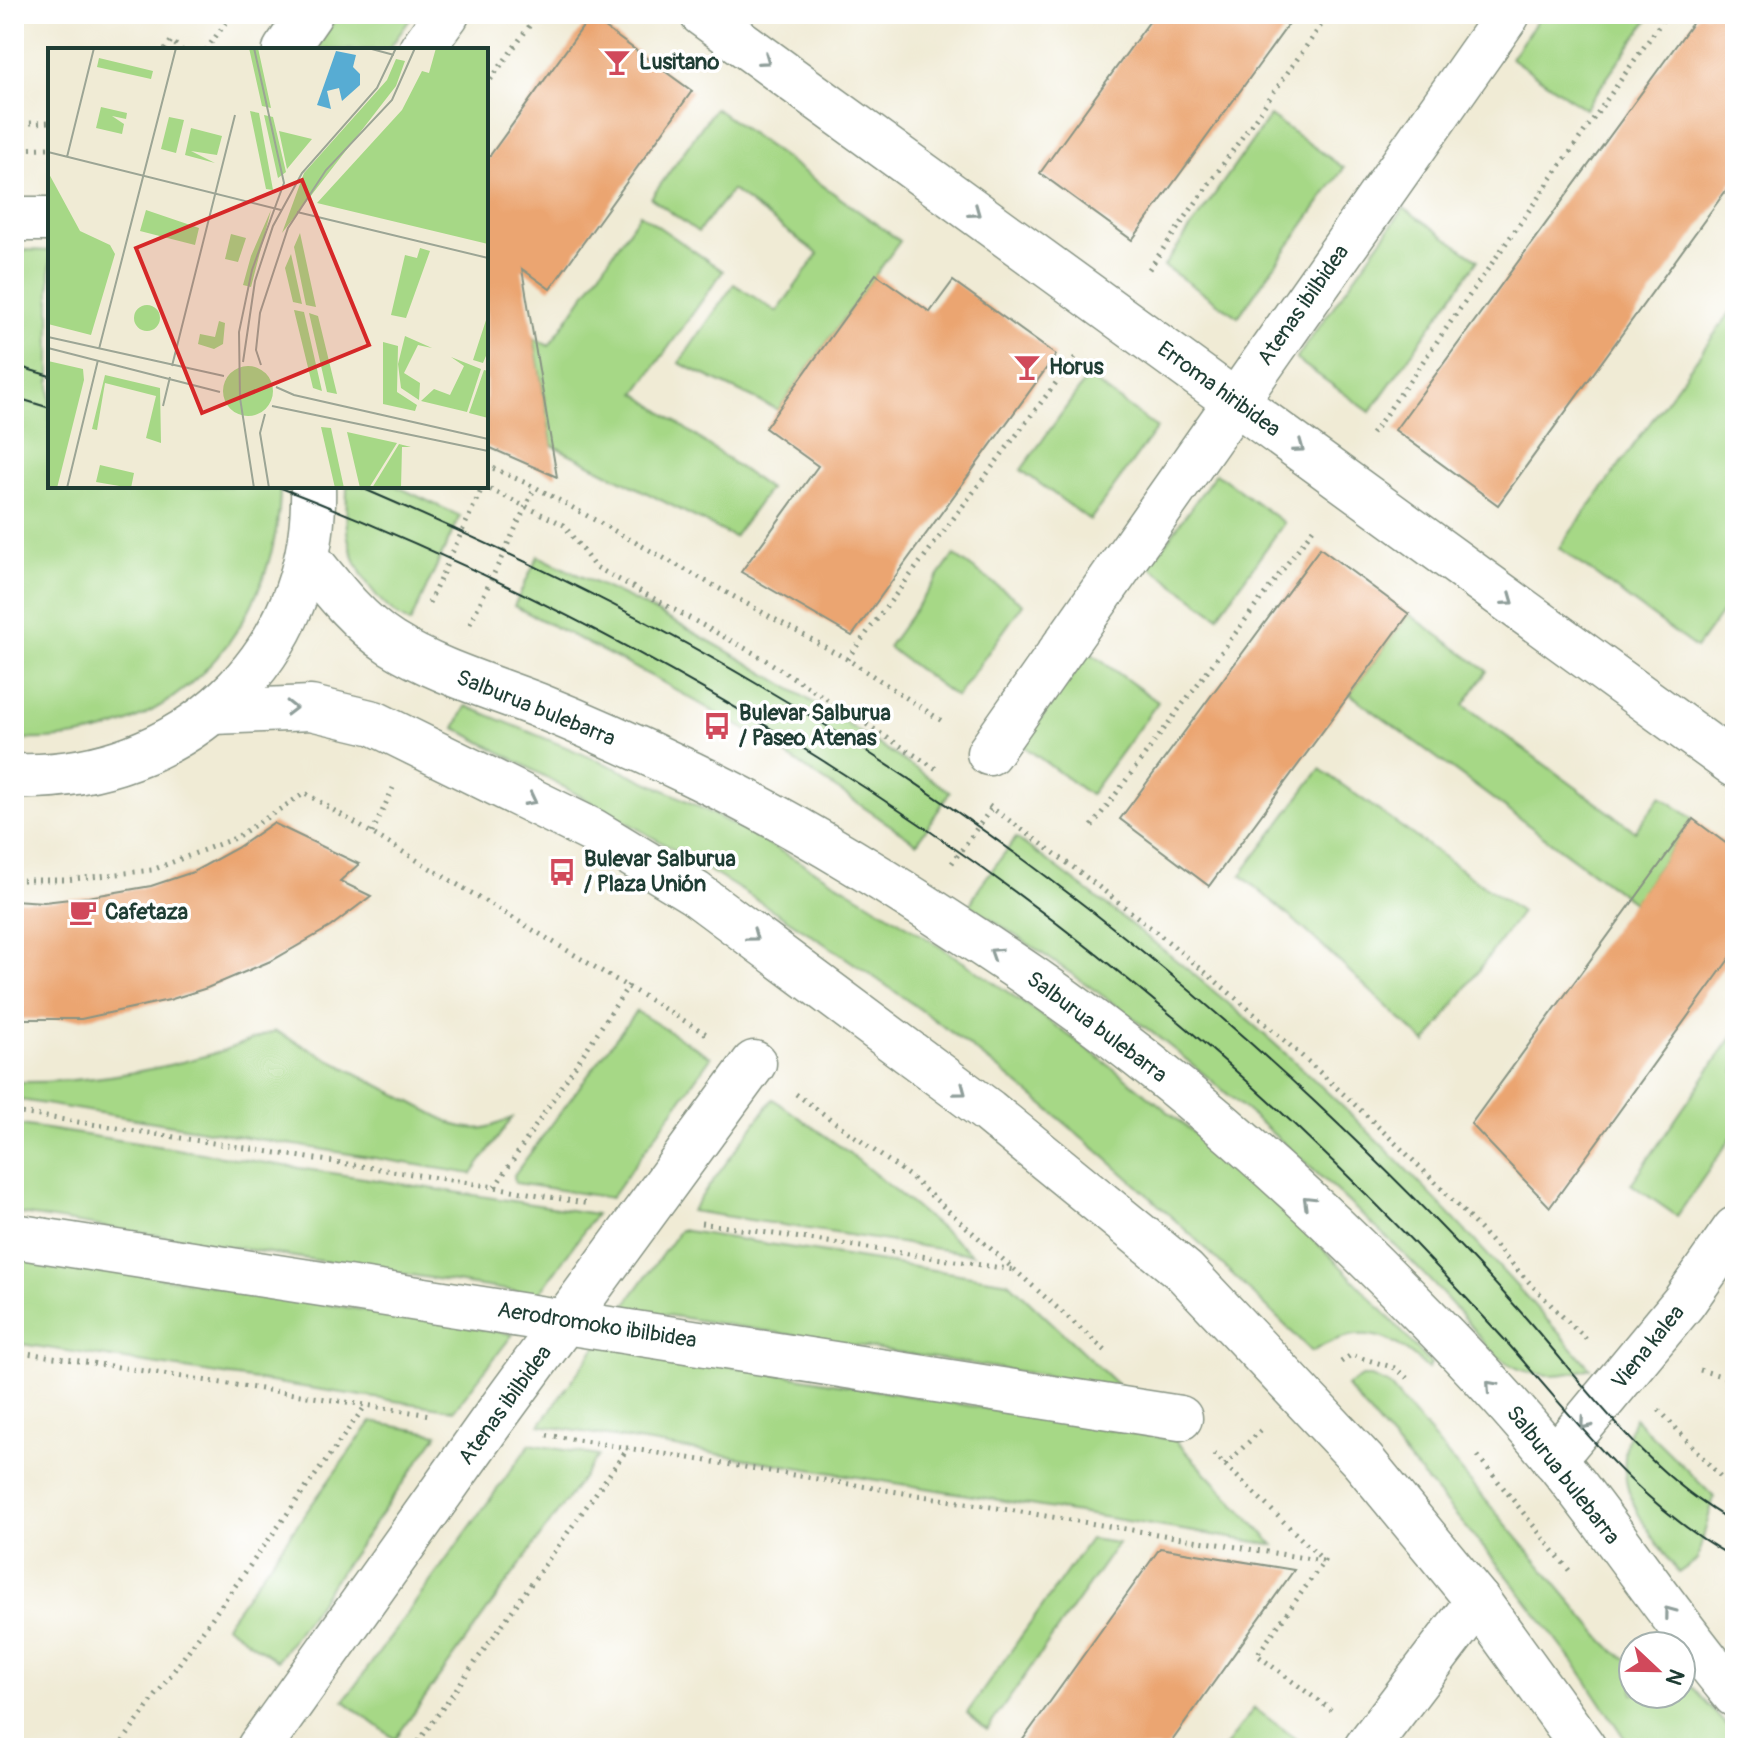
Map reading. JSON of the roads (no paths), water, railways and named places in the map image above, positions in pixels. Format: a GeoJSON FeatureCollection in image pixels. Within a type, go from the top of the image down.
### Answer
{"type":"FeatureCollection","features":[{"type":"Feature","properties":{"kind":"street"},"geometry":{"type":"LineString","coordinates":[[286,48],[310,14]]}},
{"type":"Feature","properties":{"kind":"street"},"geometry":{"type":"LineString","coordinates":[[422,48],[447,14]]}},
{"type":"Feature","properties":{"kind":"street","name":"Erroma hiribidea"},"geometry":{"type":"LineString","coordinates":[[702,14],[1735,765]]}},
{"type":"Feature","properties":{"kind":"street","name":"Atenas ibilbidea"},"geometry":{"type":"LineString","coordinates":[[989,753],[1508,14]]}},
{"type":"Feature","properties":{"kind":"street"},"geometry":{"type":"LineString","coordinates":[[14,219],[48,219]]}},
{"type":"Feature","properties":{"kind":"street"},"geometry":{"type":"LineString","coordinates":[[14,776],[69,775],[121,763],[170,742],[213,712],[246,679],[273,642],[293,601],[307,557],[313,488]]}},
{"type":"Feature","properties":{"kind":"street","name":"Salburua bulebarra"},"geometry":{"type":"LineString","coordinates":[[307,557],[362,622],[392,644],[448,672],[539,706],[692,774],[861,867],[1006,959],[1128,1048],[1286,1179],[1441,1330],[1554,1459],[1702,1656],[1735,1695]]}},
{"type":"Feature","properties":{"kind":"street"},"geometry":{"type":"LineString","coordinates":[[213,712],[311,708],[374,723],[593,831],[695,893],[988,1111],[1172,1262],[1363,1461],[1478,1601],[1584,1748]]}},
{"type":"Feature","properties":{"kind":"street","name":"Atenas ibilbidea"},"geometry":{"type":"LineString","coordinates":[[259,1748],[489,1425],[754,1063]]}},
{"type":"Feature","properties":{"kind":"street","name":"Viena kalea"},"geometry":{"type":"LineString","coordinates":[[1554,1459],[1684,1302],[1735,1229]]}},
{"type":"Feature","properties":{"kind":"street","name":"Aerodromoko ibilbidea"},"geometry":{"type":"LineString","coordinates":[[14,1236],[1180,1418]]}},
{"type":"Feature","properties":{"kind":"street"},"geometry":{"type":"LineString","coordinates":[[1370,1743],[1478,1601]]}},
{"type":"Feature","properties":{"kind":"tram line"},"geometry":{"type":"LineString","coordinates":[[14,365],[48,375]]}},
{"type":"Feature","properties":{"kind":"tram line"},"geometry":{"type":"LineString","coordinates":[[14,397],[48,407]]}},
{"type":"Feature","properties":{"kind":"tram line"},"geometry":{"type":"LineString","coordinates":[[281,488],[416,544],[553,609],[687,680],[818,758],[945,841],[1067,931],[1185,1027],[1298,1128],[1453,1284],[1638,1487],[1700,1537],[1735,1558]]}},
{"type":"Feature","properties":{"kind":"tram line"},"geometry":{"type":"LineString","coordinates":[[362,488],[560,579],[709,656],[905,776],[1048,878],[1186,987],[1316,1103],[1469,1256],[1645,1453],[1703,1503],[1735,1523]]}},
{"type":"Feature","properties":{"kind":"place","name":"Lusitano"},"geometry":{"type":"Point","coordinates":[617,62]}},
{"type":"Feature","properties":{"kind":"place","name":"Horus"},"geometry":{"type":"Point","coordinates":[1027,367]}},
{"type":"Feature","properties":{"kind":"place","name":"Bulevar Salburua / Paseo Atenas"},"geometry":{"type":"Point","coordinates":[717,726]}},
{"type":"Feature","properties":{"kind":"place","name":"Bulevar Salburua / Plaza Unión"},"geometry":{"type":"Point","coordinates":[562,872]}},
{"type":"Feature","properties":{"kind":"place","name":"Cafetaza"},"geometry":{"type":"Point","coordinates":[83,912]}}]}
